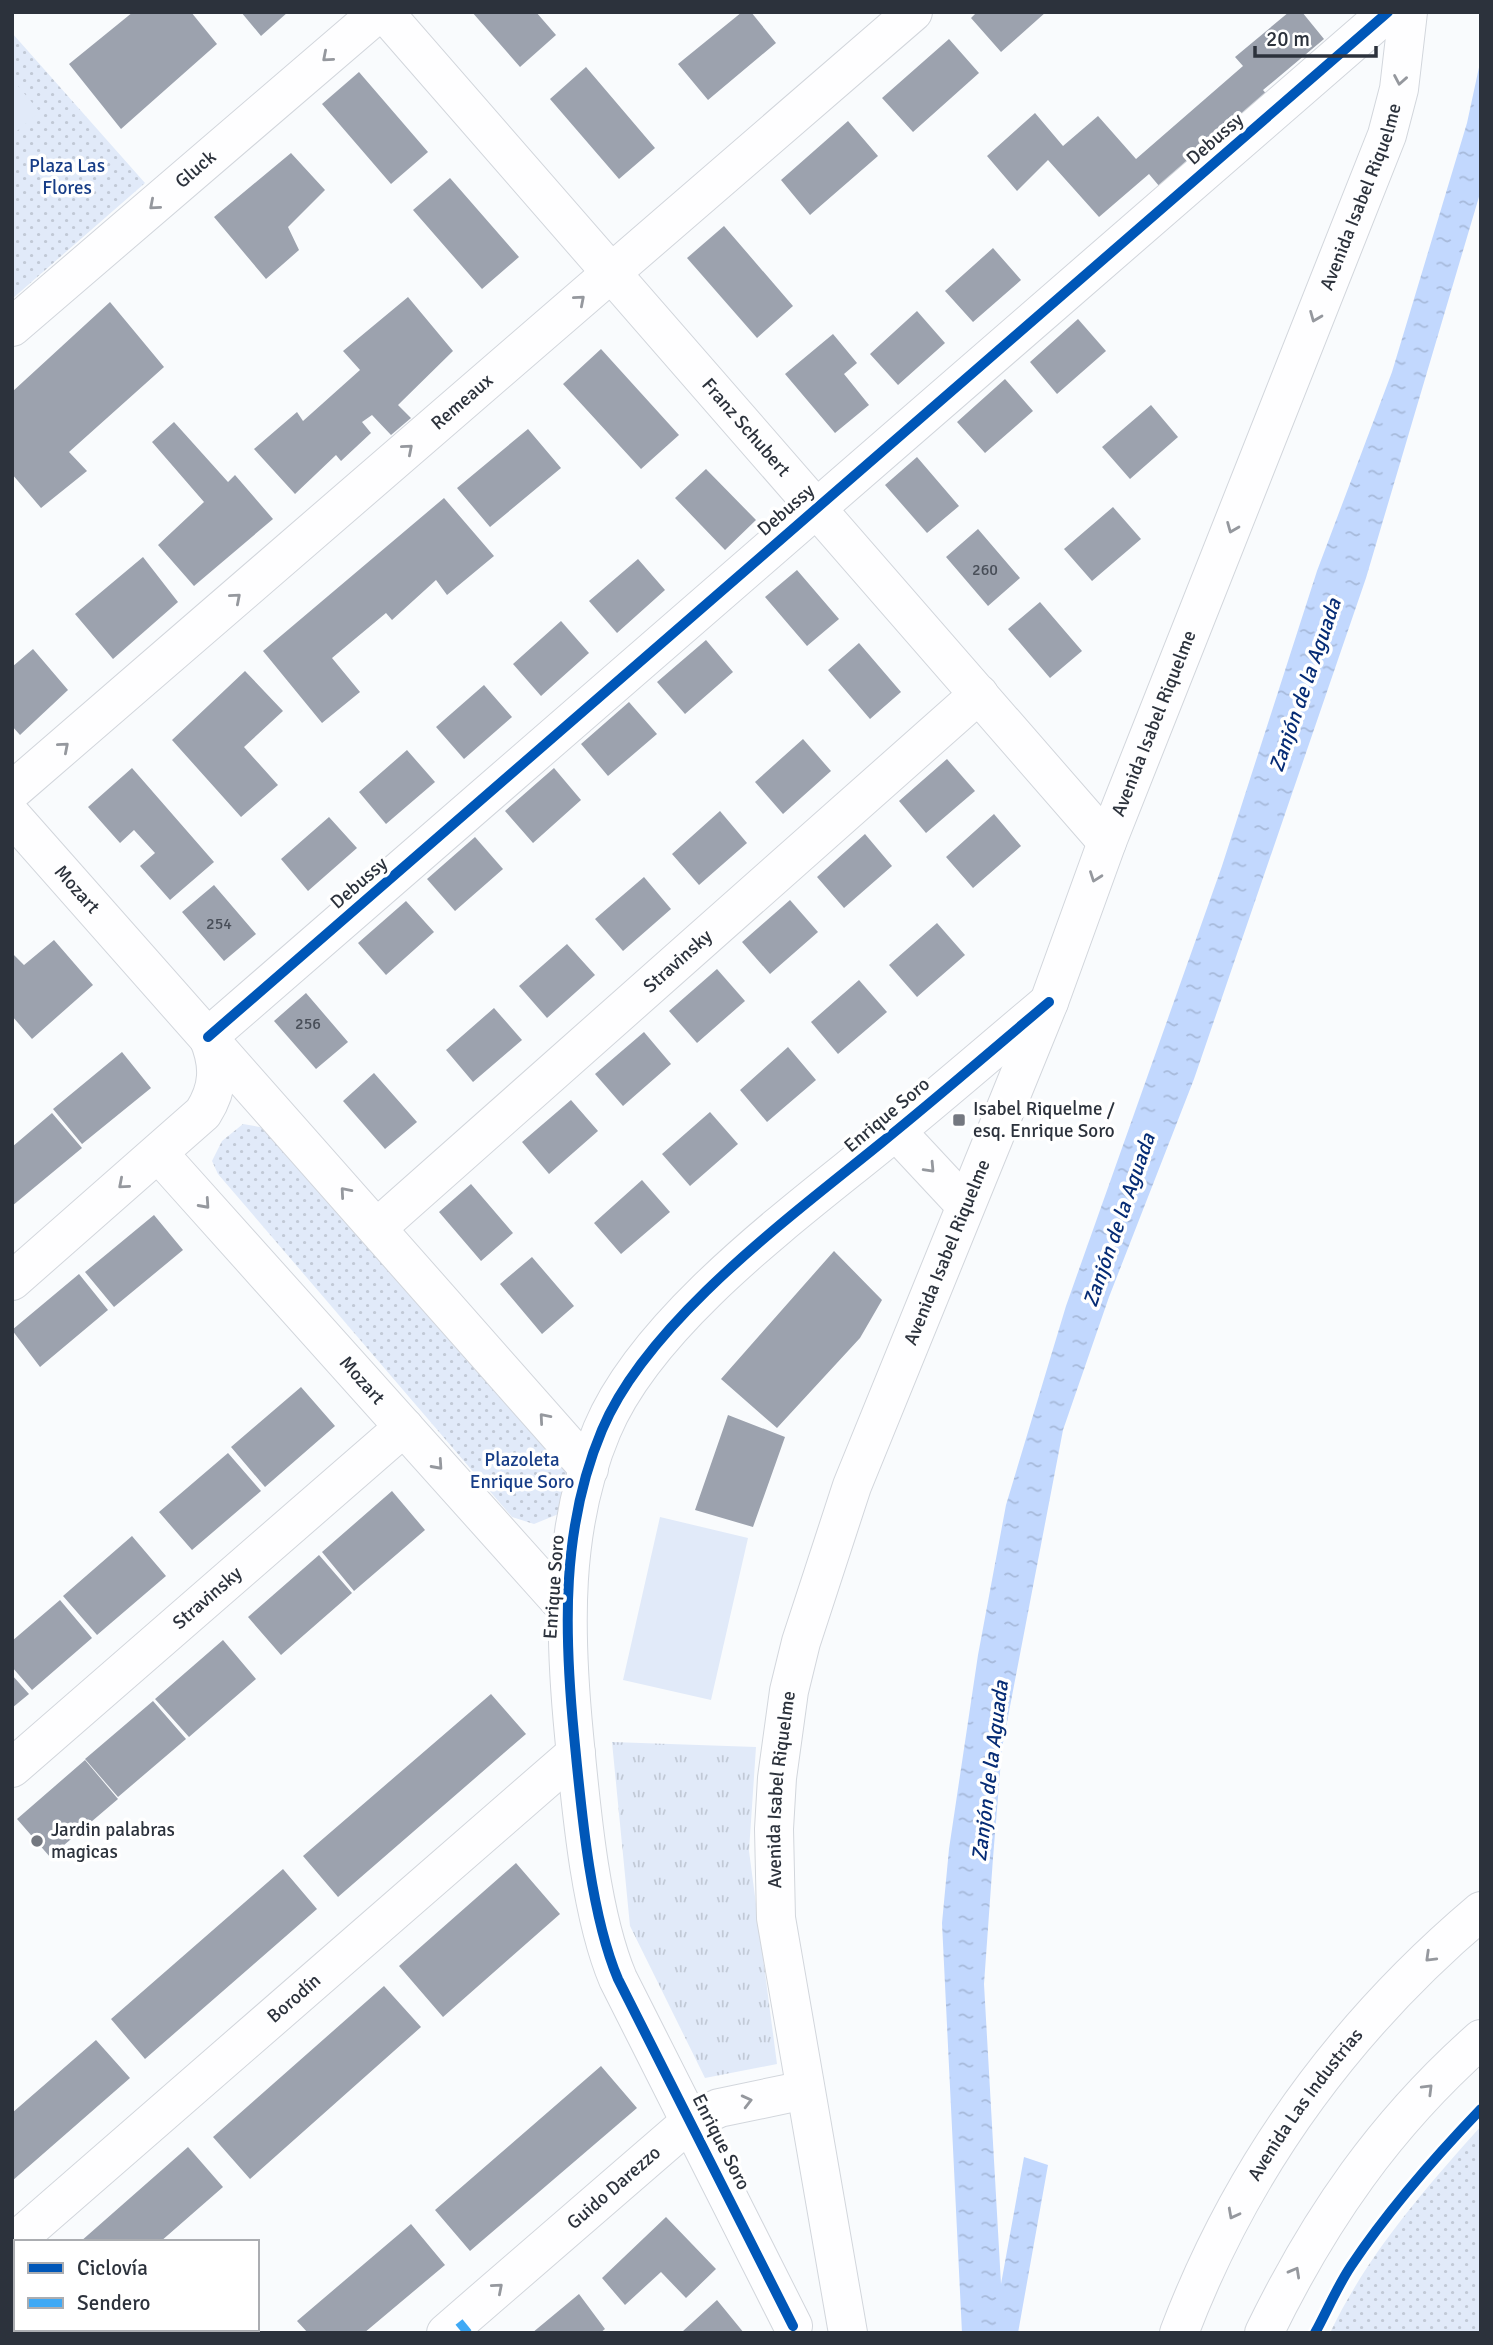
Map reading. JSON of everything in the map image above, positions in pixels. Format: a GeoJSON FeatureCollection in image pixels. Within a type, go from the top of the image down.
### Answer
{"type":"FeatureCollection","features":[{"type":"Feature","properties":{"kind":"street","name":"Gluck"},"geometry":{"type":"LineString","coordinates":[[12,327],[379,12]]}},
{"type":"Feature","properties":{"kind":"street","name":"Franz Schubert"},"geometry":{"type":"LineString","coordinates":[[384,12],[1107,842]]}},
{"type":"Feature","properties":{"kind":"street","name":"Remeaux"},"geometry":{"type":"LineString","coordinates":[[12,791],[913,12]]}},
{"type":"Feature","properties":{"kind":"street","name":"Debussy"},"geometry":{"type":"LineString","coordinates":[[208,1038],[1388,12]]}},
{"type":"Feature","properties":{"kind":"street","name":"Avenida Isabel Riquelme"},"geometry":{"type":"LineString","coordinates":[[848,2333],[776,1918],[774,1874],[777,1778],[789,1691],[817,1584],[848,1499],[1049,1002],[1107,842],[1387,135],[1399,89],[1408,12]]}},
{"type":"Feature","properties":{"kind":"street","name":"Stravinsky"},"geometry":{"type":"LineString","coordinates":[[377,1228],[979,694]]}},
{"type":"Feature","properties":{"kind":"street","name":"Mozart"},"geometry":{"type":"LineString","coordinates":[[12,816],[589,1469]]}},
{"type":"Feature","properties":{"kind":"street","name":"Enrique Soro"},"geometry":{"type":"LineString","coordinates":[[793,2326],[608,1955],[587,1837],[567,1666],[566,1608],[575,1530],[589,1469],[602,1430],[618,1400],[659,1342],[720,1280],[1049,1002]]}},
{"type":"Feature","properties":{"kind":"street"},"geometry":{"type":"LineString","coordinates":[[12,1281],[194,1124],[211,1101],[216,1087],[215,1053],[208,1038]]}},
{"type":"Feature","properties":{"kind":"street"},"geometry":{"type":"LineString","coordinates":[[194,1124],[214,1114],[236,1110],[252,1111],[282,1120]]}},
{"type":"Feature","properties":{"kind":"street","name":"Enrique Soro"},"geometry":{"type":"LineString","coordinates":[[896,1131],[965,1205]]}},
{"type":"Feature","properties":{"kind":"street","name":"Mozart"},"geometry":{"type":"LineString","coordinates":[[159,1154],[566,1608]]}},
{"type":"Feature","properties":{"kind":"street","name":"Stravinsky"},"geometry":{"type":"LineString","coordinates":[[12,1768],[404,1427]]}},
{"type":"Feature","properties":{"kind":"street","name":"Borodín"},"geometry":{"type":"LineString","coordinates":[[17,2240],[576,1753]]}},
{"type":"Feature","properties":{"kind":"street","name":"Avenida Las Industrias"},"geometry":{"type":"LineString","coordinates":[[1179,2333],[1222,2236],[1251,2180],[1297,2107],[1359,2028],[1403,1982],[1481,1912]]}},
{"type":"Feature","properties":{"kind":"street"},"geometry":{"type":"LineString","coordinates":[[1264,2333],[1317,2232],[1348,2184],[1422,2094],[1481,2039]]}},
{"type":"Feature","properties":{"kind":"street","name":"Guido Darezzo"},"geometry":{"type":"LineString","coordinates":[[458,2329],[691,2120],[719,2108],[805,2090]]}},
{"type":"Feature","properties":{"kind":"green space","name":"Plaza Las Flores"},"geometry":{"type":"Polygon","coordinates":[[[12,33],[145,183],[12,299],[12,33]]]}},
{"type":"Feature","properties":{"kind":"green space"},"geometry":{"type":"Polygon","coordinates":[[[12,79],[40,112],[12,135],[12,79]]]}},
{"type":"Feature","properties":{"kind":"green space","name":"Plazoleta Enrique Soro"},"geometry":{"type":"Polygon","coordinates":[[[243,1124],[271,1129],[568,1469],[561,1513],[534,1524],[512,1517],[218,1174],[212,1161],[222,1141],[243,1124]]]}},
{"type":"Feature","properties":{"kind":"green space"},"geometry":{"type":"Polygon","coordinates":[[[660,1517],[748,1538],[711,1700],[623,1680],[660,1517]]]}},
{"type":"Feature","properties":{"kind":"green space"},"geometry":{"type":"Polygon","coordinates":[[[612,1742],[756,1747],[749,1851],[777,2064],[705,2078],[630,1926],[612,1742]]]}},
{"type":"Feature","properties":{"kind":"green space"},"geometry":{"type":"Polygon","coordinates":[[[1481,2126],[1481,2333],[1330,2333],[1379,2250],[1418,2199],[1481,2126]]]}},
{"type":"Feature","properties":{"kind":"water","name":"Zanjón de la Aguada"},"geometry":{"type":"Polygon","coordinates":[[[1481,58],[1481,190],[1366,578],[1194,1079],[1109,1297],[1063,1430],[1002,1748],[993,1858],[984,1984],[1001,2284],[1024,2157],[1048,2165],[1018,2333],[962,2333],[942,1923],[949,1849],[978,1655],[1006,1505],[1066,1306],[1222,866],[1317,571],[1392,372],[1467,123],[1481,58]]]}},
{"type":"Feature","properties":{"kind":"building"},"geometry":{"type":"Polygon","coordinates":[[[133,12],[191,12],[217,44],[121,129],[69,64],[133,12]]]}},
{"type":"Feature","properties":{"kind":"building"},"geometry":{"type":"Polygon","coordinates":[[[241,12],[288,12],[261,36],[241,12]]]}},
{"type":"Feature","properties":{"kind":"building"},"geometry":{"type":"Polygon","coordinates":[[[472,12],[536,12],[556,35],[520,67],[472,12]]]}},
{"type":"Feature","properties":{"kind":"building"},"geometry":{"type":"Polygon","coordinates":[[[742,12],[751,12],[776,43],[708,100],[678,64],[742,12]]]}},
{"type":"Feature","properties":{"kind":"building"},"geometry":{"type":"Polygon","coordinates":[[[977,12],[1046,12],[1001,52],[971,18],[977,12]]]}},
{"type":"Feature","properties":{"kind":"building"},"geometry":{"type":"Polygon","coordinates":[[[1289,12],[1302,12],[1324,39],[1263,90],[1273,102],[1165,193],[1149,174],[1099,217],[1048,160],[1017,191],[987,156],[1035,113],[1063,146],[1098,116],[1136,159],[1243,66],[1235,57],[1289,12]]]}},
{"type":"Feature","properties":{"kind":"building"},"geometry":{"type":"Polygon","coordinates":[[[949,39],[979,73],[913,132],[882,98],[949,39]]]}},
{"type":"Feature","properties":{"kind":"building"},"geometry":{"type":"Polygon","coordinates":[[[586,67],[655,148],[619,179],[550,99],[586,67]]]}},
{"type":"Feature","properties":{"kind":"building"},"geometry":{"type":"Polygon","coordinates":[[[359,72],[428,152],[391,184],[322,104],[359,72]]]}},
{"type":"Feature","properties":{"kind":"building"},"geometry":{"type":"Polygon","coordinates":[[[848,121],[878,156],[810,215],[781,180],[848,121]]]}},
{"type":"Feature","properties":{"kind":"building"},"geometry":{"type":"Polygon","coordinates":[[[291,153],[325,190],[288,227],[299,250],[266,279],[214,217],[291,153]]]}},
{"type":"Feature","properties":{"kind":"building"},"geometry":{"type":"Polygon","coordinates":[[[450,178],[519,257],[482,289],[413,210],[450,178]]]}},
{"type":"Feature","properties":{"kind":"building"},"geometry":{"type":"Polygon","coordinates":[[[724,226],[793,306],[757,338],[687,258],[724,226]]]}},
{"type":"Feature","properties":{"kind":"building"},"geometry":{"type":"Polygon","coordinates":[[[993,248],[1021,280],[973,322],[945,291],[993,248]]]}},
{"type":"Feature","properties":{"kind":"building"},"geometry":{"type":"Polygon","coordinates":[[[408,297],[453,351],[398,405],[411,418],[391,435],[372,415],[362,422],[371,433],[341,461],[336,455],[295,494],[254,449],[297,412],[303,421],[360,370],[343,351],[408,297]]]}},
{"type":"Feature","properties":{"kind":"building"},"geometry":{"type":"Polygon","coordinates":[[[110,302],[164,367],[69,452],[87,471],[41,508],[12,474],[12,392],[110,302]]]}},
{"type":"Feature","properties":{"kind":"building"},"geometry":{"type":"Polygon","coordinates":[[[917,311],[945,343],[898,385],[870,354],[917,311]]]}},
{"type":"Feature","properties":{"kind":"building"},"geometry":{"type":"Polygon","coordinates":[[[1078,319],[1106,351],[1057,394],[1030,362],[1078,319]]]}},
{"type":"Feature","properties":{"kind":"building"},"geometry":{"type":"Polygon","coordinates":[[[833,334],[857,363],[844,374],[869,405],[835,433],[785,374],[833,334]]]}},
{"type":"Feature","properties":{"kind":"building"},"geometry":{"type":"Polygon","coordinates":[[[601,349],[679,435],[641,469],[563,384],[601,349]]]}},
{"type":"Feature","properties":{"kind":"building"},"geometry":{"type":"Polygon","coordinates":[[[1005,379],[1033,411],[985,453],[957,422],[1005,379]]]}},
{"type":"Feature","properties":{"kind":"building"},"geometry":{"type":"Polygon","coordinates":[[[1151,405],[1178,437],[1130,479],[1102,447],[1151,405]]]}},
{"type":"Feature","properties":{"kind":"building"},"geometry":{"type":"Polygon","coordinates":[[[174,422],[228,482],[235,475],[273,519],[194,586],[158,545],[204,502],[152,442],[174,422]]]}},
{"type":"Feature","properties":{"kind":"building"},"geometry":{"type":"Polygon","coordinates":[[[528,429],[561,468],[490,527],[457,488],[528,429]]]}},
{"type":"Feature","properties":{"kind":"building"},"geometry":{"type":"Polygon","coordinates":[[[917,457],[959,506],[927,533],[885,485],[917,457]]]}},
{"type":"Feature","properties":{"kind":"building"},"geometry":{"type":"Polygon","coordinates":[[[706,469],[756,520],[725,550],[675,498],[706,469]]]}},
{"type":"Feature","properties":{"kind":"building"},"geometry":{"type":"Polygon","coordinates":[[[444,498],[494,556],[447,595],[436,580],[392,620],[386,613],[332,658],[360,692],[322,723],[263,651],[444,498]]]}},
{"type":"Feature","properties":{"kind":"building"},"geometry":{"type":"Polygon","coordinates":[[[1113,507],[1141,539],[1092,581],[1064,549],[1113,507]]]}},
{"type":"Feature","properties":{"kind":"building"},"geometry":{"type":"Polygon","coordinates":[[[978,529],[1020,578],[988,606],[946,557],[978,529]]]}},
{"type":"Feature","properties":{"kind":"building"},"geometry":{"type":"Polygon","coordinates":[[[143,557],[178,602],[113,659],[75,614],[143,557]]]}},
{"type":"Feature","properties":{"kind":"building"},"geometry":{"type":"Polygon","coordinates":[[[638,559],[665,590],[617,633],[589,601],[638,559]]]}},
{"type":"Feature","properties":{"kind":"building"},"geometry":{"type":"Polygon","coordinates":[[[797,570],[839,619],[807,646],[765,597],[797,570]]]}},
{"type":"Feature","properties":{"kind":"building"},"geometry":{"type":"Polygon","coordinates":[[[1040,602],[1082,651],[1050,678],[1008,629],[1040,602]]]}},
{"type":"Feature","properties":{"kind":"building"},"geometry":{"type":"Polygon","coordinates":[[[561,621],[589,653],[541,696],[513,664],[561,621]]]}},
{"type":"Feature","properties":{"kind":"building"},"geometry":{"type":"Polygon","coordinates":[[[706,640],[733,672],[685,714],[657,682],[706,640]]]}},
{"type":"Feature","properties":{"kind":"building"},"geometry":{"type":"Polygon","coordinates":[[[859,643],[901,692],[870,719],[828,670],[859,643]]]}},
{"type":"Feature","properties":{"kind":"building"},"geometry":{"type":"Polygon","coordinates":[[[33,649],[68,690],[20,735],[12,726],[12,667],[33,649]]]}},
{"type":"Feature","properties":{"kind":"building"},"geometry":{"type":"Polygon","coordinates":[[[245,671],[283,711],[244,747],[278,785],[241,817],[172,740],[245,671]]]}},
{"type":"Feature","properties":{"kind":"building"},"geometry":{"type":"Polygon","coordinates":[[[484,685],[512,717],[464,759],[436,727],[484,685]]]}},
{"type":"Feature","properties":{"kind":"building"},"geometry":{"type":"Polygon","coordinates":[[[629,702],[657,734],[608,776],[581,744],[629,702]]]}},
{"type":"Feature","properties":{"kind":"building"},"geometry":{"type":"Polygon","coordinates":[[[803,739],[831,771],[783,814],[755,782],[803,739]]]}},
{"type":"Feature","properties":{"kind":"building"},"geometry":{"type":"Polygon","coordinates":[[[407,750],[435,782],[386,824],[359,792],[407,750]]]}},
{"type":"Feature","properties":{"kind":"building"},"geometry":{"type":"Polygon","coordinates":[[[947,759],[975,791],[926,833],[899,801],[947,759]]]}},
{"type":"Feature","properties":{"kind":"building"},"geometry":{"type":"Polygon","coordinates":[[[132,768],[214,862],[170,900],[140,866],[155,853],[134,830],[120,843],[88,807],[132,768]]]}},
{"type":"Feature","properties":{"kind":"building"},"geometry":{"type":"Polygon","coordinates":[[[554,768],[581,800],[533,843],[505,811],[554,768]]]}},
{"type":"Feature","properties":{"kind":"building"},"geometry":{"type":"Polygon","coordinates":[[[720,811],[747,843],[699,885],[672,854],[720,811]]]}},
{"type":"Feature","properties":{"kind":"building"},"geometry":{"type":"Polygon","coordinates":[[[994,814],[1021,846],[973,888],[946,857],[994,814]]]}},
{"type":"Feature","properties":{"kind":"building"},"geometry":{"type":"Polygon","coordinates":[[[329,817],[357,848],[308,891],[281,859],[329,817]]]}},
{"type":"Feature","properties":{"kind":"building"},"geometry":{"type":"Polygon","coordinates":[[[865,834],[892,866],[844,908],[817,877],[865,834]]]}},
{"type":"Feature","properties":{"kind":"building"},"geometry":{"type":"Polygon","coordinates":[[[475,837],[503,869],[455,911],[427,879],[475,837]]]}},
{"type":"Feature","properties":{"kind":"building"},"geometry":{"type":"Polygon","coordinates":[[[644,877],[671,909],[623,951],[595,919],[644,877]]]}},
{"type":"Feature","properties":{"kind":"building"},"geometry":{"type":"Polygon","coordinates":[[[214,885],[256,934],[224,961],[182,912],[214,885]]]}},
{"type":"Feature","properties":{"kind":"building"},"geometry":{"type":"Polygon","coordinates":[[[790,900],[818,932],[770,974],[742,942],[790,900]]]}},
{"type":"Feature","properties":{"kind":"building"},"geometry":{"type":"Polygon","coordinates":[[[406,901],[434,932],[386,975],[358,943],[406,901]]]}},
{"type":"Feature","properties":{"kind":"building"},"geometry":{"type":"Polygon","coordinates":[[[937,923],[965,955],[917,997],[889,965],[937,923]]]}},
{"type":"Feature","properties":{"kind":"building"},"geometry":{"type":"Polygon","coordinates":[[[54,940],[93,985],[32,1039],[12,1016],[12,953],[24,965],[54,940]]]}},
{"type":"Feature","properties":{"kind":"building"},"geometry":{"type":"Polygon","coordinates":[[[567,944],[595,975],[547,1018],[519,986],[567,944]]]}},
{"type":"Feature","properties":{"kind":"building"},"geometry":{"type":"Polygon","coordinates":[[[717,969],[745,1001],[697,1043],[669,1011],[717,969]]]}},
{"type":"Feature","properties":{"kind":"building"},"geometry":{"type":"Polygon","coordinates":[[[859,980],[887,1012],[838,1054],[811,1022],[859,980]]]}},
{"type":"Feature","properties":{"kind":"building"},"geometry":{"type":"Polygon","coordinates":[[[306,993],[348,1042],[316,1069],[274,1021],[306,993]]]}},
{"type":"Feature","properties":{"kind":"building"},"geometry":{"type":"Polygon","coordinates":[[[494,1008],[522,1040],[473,1082],[446,1050],[494,1008]]]}},
{"type":"Feature","properties":{"kind":"building"},"geometry":{"type":"Polygon","coordinates":[[[644,1032],[671,1064],[623,1106],[595,1074],[644,1032]]]}},
{"type":"Feature","properties":{"kind":"building"},"geometry":{"type":"Polygon","coordinates":[[[788,1047],[816,1080],[767,1122],[740,1090],[788,1047]]]}},
{"type":"Feature","properties":{"kind":"building"},"geometry":{"type":"Polygon","coordinates":[[[122,1052],[151,1088],[82,1144],[53,1109],[122,1052]]]}},
{"type":"Feature","properties":{"kind":"building"},"geometry":{"type":"Polygon","coordinates":[[[374,1073],[417,1122],[385,1149],[343,1101],[374,1073]]]}},
{"type":"Feature","properties":{"kind":"building"},"geometry":{"type":"Polygon","coordinates":[[[571,1100],[598,1131],[549,1174],[522,1142],[571,1100]]]}},
{"type":"Feature","properties":{"kind":"building"},"geometry":{"type":"Polygon","coordinates":[[[710,1112],[738,1144],[690,1186],[662,1154],[710,1112]]]}},
{"type":"Feature","properties":{"kind":"building"},"geometry":{"type":"Polygon","coordinates":[[[52,1113],[82,1148],[12,1206],[12,1147],[52,1113]]]}},
{"type":"Feature","properties":{"kind":"building"},"geometry":{"type":"Polygon","coordinates":[[[642,1180],[670,1212],[621,1254],[594,1223],[642,1180]]]}},
{"type":"Feature","properties":{"kind":"building"},"geometry":{"type":"Polygon","coordinates":[[[471,1184],[513,1233],[481,1261],[439,1212],[471,1184]]]}},
{"type":"Feature","properties":{"kind":"building"},"geometry":{"type":"Polygon","coordinates":[[[154,1215],[183,1250],[114,1307],[85,1272],[154,1215]]]}},
{"type":"Feature","properties":{"kind":"building"},"geometry":{"type":"Polygon","coordinates":[[[834,1251],[882,1300],[860,1338],[777,1428],[721,1379],[834,1251]]]}},
{"type":"Feature","properties":{"kind":"building"},"geometry":{"type":"Polygon","coordinates":[[[532,1257],[574,1306],[542,1334],[500,1284],[532,1257]]]}},
{"type":"Feature","properties":{"kind":"building"},"geometry":{"type":"Polygon","coordinates":[[[79,1274],[108,1310],[40,1367],[12,1330],[79,1274]]]}},
{"type":"Feature","properties":{"kind":"building"},"geometry":{"type":"Polygon","coordinates":[[[301,1387],[335,1426],[265,1487],[231,1447],[301,1387]]]}},
{"type":"Feature","properties":{"kind":"building"},"geometry":{"type":"Polygon","coordinates":[[[728,1415],[785,1437],[753,1527],[695,1510],[728,1415]]]}},
{"type":"Feature","properties":{"kind":"building"},"geometry":{"type":"Polygon","coordinates":[[[228,1453],[261,1491],[192,1550],[159,1512],[228,1453]]]}},
{"type":"Feature","properties":{"kind":"building"},"geometry":{"type":"Polygon","coordinates":[[[392,1491],[425,1530],[354,1591],[322,1552],[392,1491]]]}},
{"type":"Feature","properties":{"kind":"building"},"geometry":{"type":"Polygon","coordinates":[[[132,1536],[166,1576],[97,1635],[63,1596],[132,1536]]]}},
{"type":"Feature","properties":{"kind":"building"},"geometry":{"type":"Polygon","coordinates":[[[319,1555],[352,1593],[281,1655],[248,1617],[319,1555]]]}},
{"type":"Feature","properties":{"kind":"building"},"geometry":{"type":"Polygon","coordinates":[[[60,1600],[92,1638],[32,1690],[12,1667],[12,1641],[60,1600]]]}},
{"type":"Feature","properties":{"kind":"building"},"geometry":{"type":"Polygon","coordinates":[[[223,1640],[256,1679],[189,1737],[155,1699],[223,1640]]]}},
{"type":"Feature","properties":{"kind":"building"},"geometry":{"type":"Polygon","coordinates":[[[12,1675],[29,1694],[12,1708],[12,1675]]]}},
{"type":"Feature","properties":{"kind":"building"},"geometry":{"type":"Polygon","coordinates":[[[491,1694],[526,1734],[338,1897],[303,1856],[491,1694]]]}},
{"type":"Feature","properties":{"kind":"building"},"geometry":{"type":"Polygon","coordinates":[[[153,1701],[186,1739],[118,1797],[85,1759],[153,1701]]]}},
{"type":"Feature","properties":{"kind":"building"},"geometry":{"type":"Polygon","coordinates":[[[85,1760],[118,1799],[50,1857],[17,1819],[85,1760]]]}},
{"type":"Feature","properties":{"kind":"building"},"geometry":{"type":"Polygon","coordinates":[[[516,1863],[560,1914],[443,2017],[399,1966],[516,1863]]]}},
{"type":"Feature","properties":{"kind":"building"},"geometry":{"type":"Polygon","coordinates":[[[283,1869],[317,1909],[145,2059],[111,2019],[283,1869]]]}},
{"type":"Feature","properties":{"kind":"building"},"geometry":{"type":"Polygon","coordinates":[[[384,1986],[421,2027],[250,2179],[213,2137],[384,1986]]]}},
{"type":"Feature","properties":{"kind":"building"},"geometry":{"type":"Polygon","coordinates":[[[96,2040],[130,2078],[12,2181],[12,2113],[96,2040]]]}},
{"type":"Feature","properties":{"kind":"building"},"geometry":{"type":"Polygon","coordinates":[[[601,2066],[637,2108],[470,2251],[435,2210],[601,2066]]]}},
{"type":"Feature","properties":{"kind":"building"},"geometry":{"type":"Polygon","coordinates":[[[188,2147],[223,2187],[162,2240],[82,2240],[188,2147]]]}},
{"type":"Feature","properties":{"kind":"building"},"geometry":{"type":"Polygon","coordinates":[[[666,2217],[716,2269],[686,2298],[661,2272],[625,2305],[602,2278],[666,2217]]]}},
{"type":"Feature","properties":{"kind":"building"},"geometry":{"type":"Polygon","coordinates":[[[411,2224],[445,2265],[364,2333],[308,2333],[297,2321],[411,2224]]]}},
{"type":"Feature","properties":{"kind":"building"},"geometry":{"type":"Polygon","coordinates":[[[579,2294],[605,2329],[600,2333],[532,2333],[579,2294]]]}},
{"type":"Feature","properties":{"kind":"building"},"geometry":{"type":"Polygon","coordinates":[[[717,2300],[744,2333],[684,2333],[683,2331],[717,2300]]]}},
{"type":"Feature","properties":{"kind":"building"},"geometry":{"type":"Polygon","coordinates":[[[20,2331],[57,2331],[55,2333],[20,2331]]]}},
{"type":"Feature","properties":{"kind":"marked path"},"geometry":{"type":"LineString","coordinates":[[459,2322],[468,2333]]}},
{"type":"Feature","properties":{"kind":"cycle path"},"geometry":{"type":"LineString","coordinates":[[208,1037],[1388,12]]}},
{"type":"Feature","properties":{"kind":"cycle path"},"geometry":{"type":"LineString","coordinates":[[793,2326],[618,1979],[600,1923],[584,1826],[568,1658],[569,1580],[579,1504],[602,1430],[623,1390],[652,1350],[686,1311],[765,1238],[1049,1002]]}},
{"type":"Feature","properties":{"kind":"cycle path"},"geometry":{"type":"LineString","coordinates":[[1315,2333],[1346,2274],[1381,2224],[1429,2165],[1481,2109]]}},
{"type":"Feature","properties":{"kind":"place","name":"Isabel Riquelme / esq. Enrique Soro"},"geometry":{"type":"Point","coordinates":[959,1120]}},
{"type":"Feature","properties":{"kind":"place","name":"Jardin palabras magicas"},"geometry":{"type":"Point","coordinates":[37,1841]}}]}
